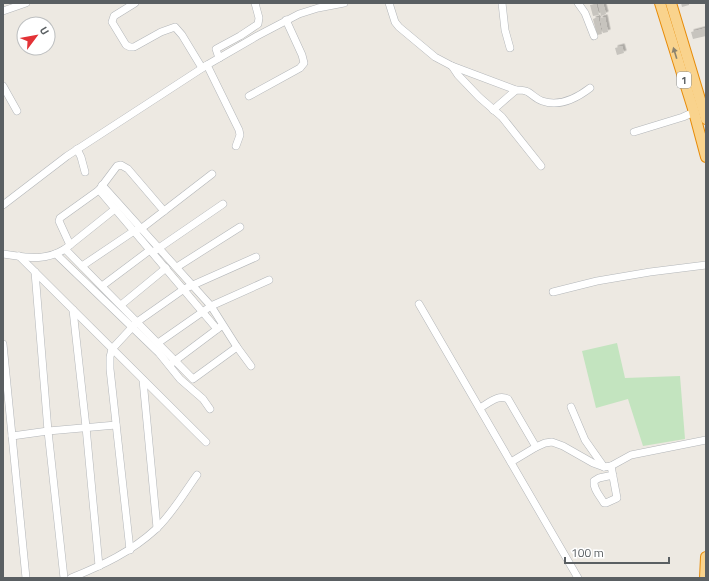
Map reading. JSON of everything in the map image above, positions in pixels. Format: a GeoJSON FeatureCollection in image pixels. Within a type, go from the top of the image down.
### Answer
{"type":"FeatureCollection","features":[{"type":"Feature","properties":{"kind":"highway","name":"1"},"geometry":{"type":"LineString","coordinates":[[660,3],[694,112],[706,157]]}},
{"type":"Feature","properties":{"kind":"highway","name":"1"},"geometry":{"type":"LineString","coordinates":[[671,3],[706,119]]}},
{"type":"Feature","properties":{"kind":"highway"},"geometry":{"type":"LineString","coordinates":[[705,578],[706,557]]}},
{"type":"Feature","properties":{"kind":"street"},"geometry":{"type":"LineString","coordinates":[[3,12],[26,3]]}},
{"type":"Feature","properties":{"kind":"street"},"geometry":{"type":"LineString","coordinates":[[135,3],[120,11],[114,16],[112,22],[126,45],[134,47],[161,32],[175,27],[205,66],[239,130],[240,136],[236,146]]}},
{"type":"Feature","properties":{"kind":"street"},"geometry":{"type":"LineString","coordinates":[[219,58],[216,49],[258,24],[259,18],[255,3]]}},
{"type":"Feature","properties":{"kind":"street"},"geometry":{"type":"LineString","coordinates":[[3,205],[77,149],[205,66],[286,20],[308,11],[344,3]]}},
{"type":"Feature","properties":{"kind":"street"},"geometry":{"type":"LineString","coordinates":[[389,3],[395,22],[403,32],[435,57],[452,66],[516,90],[528,92],[542,101],[551,103],[576,98],[590,88]]}},
{"type":"Feature","properties":{"kind":"street"},"geometry":{"type":"LineString","coordinates":[[502,3],[505,30],[510,48]]}},
{"type":"Feature","properties":{"kind":"street"},"geometry":{"type":"LineString","coordinates":[[578,3],[586,13],[594,36]]}},
{"type":"Feature","properties":{"kind":"street"},"geometry":{"type":"LineString","coordinates":[[249,96],[300,68],[304,63],[302,55],[286,20]]}},
{"type":"Feature","properties":{"kind":"street"},"geometry":{"type":"LineString","coordinates":[[452,66],[464,81],[502,117],[541,166]]}},
{"type":"Feature","properties":{"kind":"street"},"geometry":{"type":"LineString","coordinates":[[3,86],[17,111]]}},
{"type":"Feature","properties":{"kind":"street"},"geometry":{"type":"LineString","coordinates":[[494,110],[516,90]]}},
{"type":"Feature","properties":{"kind":"street"},"geometry":{"type":"LineString","coordinates":[[634,132],[683,117],[694,112]]}},
{"type":"Feature","properties":{"kind":"street"},"geometry":{"type":"LineString","coordinates":[[77,149],[85,172]]}},
{"type":"Feature","properties":{"kind":"street"},"geometry":{"type":"LineString","coordinates":[[164,211],[128,169],[121,165],[117,166],[100,188],[60,218],[59,221],[68,247],[82,266],[193,378],[237,347]]}},
{"type":"Feature","properties":{"kind":"street"},"geometry":{"type":"LineString","coordinates":[[82,266],[134,231],[142,228],[212,174]]}},
{"type":"Feature","properties":{"kind":"street"},"geometry":{"type":"LineString","coordinates":[[100,188],[115,209],[184,289],[220,327],[251,366]]}},
{"type":"Feature","properties":{"kind":"street"},"geometry":{"type":"LineString","coordinates":[[100,188],[142,228],[211,306],[220,327]]}},
{"type":"Feature","properties":{"kind":"street"},"geometry":{"type":"LineString","coordinates":[[102,286],[151,251],[223,204]]}},
{"type":"Feature","properties":{"kind":"street"},"geometry":{"type":"LineString","coordinates":[[3,254],[38,258],[56,254],[68,247],[115,209]]}},
{"type":"Feature","properties":{"kind":"street"},"geometry":{"type":"LineString","coordinates":[[177,267],[240,227]]}},
{"type":"Feature","properties":{"kind":"street"},"geometry":{"type":"LineString","coordinates":[[56,254],[159,353],[180,379],[203,399],[210,409]]}},
{"type":"Feature","properties":{"kind":"street"},"geometry":{"type":"LineString","coordinates":[[19,256],[206,442]]}},
{"type":"Feature","properties":{"kind":"street"},"geometry":{"type":"LineString","coordinates":[[130,550],[110,369],[112,349],[137,322],[184,289],[256,257]]}},
{"type":"Feature","properties":{"kind":"street"},"geometry":{"type":"LineString","coordinates":[[553,292],[597,281],[650,272],[706,265]]}},
{"type":"Feature","properties":{"kind":"street"},"geometry":{"type":"LineString","coordinates":[[121,305],[166,268]]}},
{"type":"Feature","properties":{"kind":"street"},"geometry":{"type":"LineString","coordinates":[[35,272],[48,431],[64,578]]}},
{"type":"Feature","properties":{"kind":"street"},"geometry":{"type":"LineString","coordinates":[[85,282],[92,276]]}},
{"type":"Feature","properties":{"kind":"street"},"geometry":{"type":"LineString","coordinates":[[158,343],[203,310],[269,280]]}},
{"type":"Feature","properties":{"kind":"street"},"geometry":{"type":"LineString","coordinates":[[419,304],[578,578]]}},
{"type":"Feature","properties":{"kind":"street"},"geometry":{"type":"LineString","coordinates":[[73,310],[99,566]]}},
{"type":"Feature","properties":{"kind":"street"},"geometry":{"type":"LineString","coordinates":[[169,366],[220,327]]}},
{"type":"Feature","properties":{"kind":"street"},"geometry":{"type":"LineString","coordinates":[[3,344],[26,578]]}},
{"type":"Feature","properties":{"kind":"street"},"geometry":{"type":"LineString","coordinates":[[143,380],[157,528]]}},
{"type":"Feature","properties":{"kind":"street"},"geometry":{"type":"LineString","coordinates":[[480,408],[502,396],[508,399],[536,447]]}},
{"type":"Feature","properties":{"kind":"street"},"geometry":{"type":"LineString","coordinates":[[571,407],[585,440],[608,466],[613,475]]}},
{"type":"Feature","properties":{"kind":"street"},"geometry":{"type":"LineString","coordinates":[[12,436],[116,425]]}},
{"type":"Feature","properties":{"kind":"street"},"geometry":{"type":"LineString","coordinates":[[511,462],[536,447],[552,442],[558,443],[593,463],[608,466],[631,455],[706,440]]}},
{"type":"Feature","properties":{"kind":"street"},"geometry":{"type":"LineString","coordinates":[[71,578],[117,558],[130,550],[157,528],[168,516],[197,475]]}},
{"type":"Feature","properties":{"kind":"green space"},"geometry":{"type":"Polygon","coordinates":[[[617,343],[625,378],[680,376],[685,439],[643,446],[628,399],[596,408],[582,351],[617,343]]]}},
{"type":"Feature","properties":{"kind":"building"},"geometry":{"type":"Polygon","coordinates":[[[598,3],[603,3],[606,14],[601,16],[598,3]]]}},
{"type":"Feature","properties":{"kind":"building"},"geometry":{"type":"Polygon","coordinates":[[[681,3],[689,3],[689,5],[682,7],[681,3]]]}},
{"type":"Feature","properties":{"kind":"building"},"geometry":{"type":"Polygon","coordinates":[[[596,4],[599,15],[593,16],[590,5],[596,4]]]}},
{"type":"Feature","properties":{"kind":"building"},"geometry":{"type":"Polygon","coordinates":[[[598,17],[602,34],[597,35],[593,19],[598,17]]]}},
{"type":"Feature","properties":{"kind":"building"},"geometry":{"type":"Polygon","coordinates":[[[605,17],[608,32],[603,33],[600,18],[605,17]]]}},
{"type":"Feature","properties":{"kind":"building"},"geometry":{"type":"Polygon","coordinates":[[[706,28],[706,36],[693,39],[691,32],[706,28]]]}},
{"type":"Feature","properties":{"kind":"building"},"geometry":{"type":"Polygon","coordinates":[[[622,46],[624,53],[617,55],[615,48],[622,46]]]}}]}
